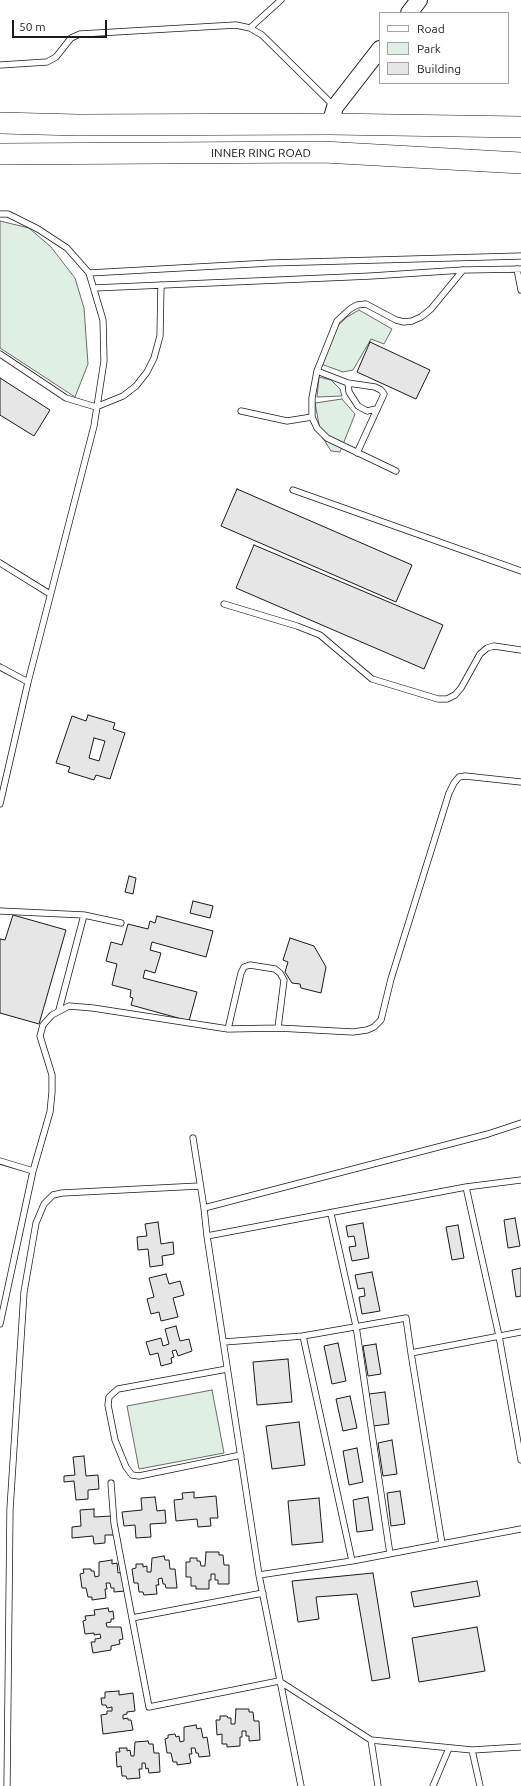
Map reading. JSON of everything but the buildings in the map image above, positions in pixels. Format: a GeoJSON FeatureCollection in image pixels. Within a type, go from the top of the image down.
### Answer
{"type":"FeatureCollection","features":[{"type":"Feature","properties":{"kind":"highway"},"geometry":{"type":"LineString","coordinates":[[0,123],[78,125],[332,116],[521,127]]}},
{"type":"Feature","properties":{"kind":"highway","name":"INNER RING ROAD"},"geometry":{"type":"LineString","coordinates":[[0,154],[322,152],[521,163]]}},
{"type":"Feature","properties":{"kind":"street"},"geometry":{"type":"LineString","coordinates":[[410,12],[419,0]]}},
{"type":"Feature","properties":{"kind":"street"},"geometry":{"type":"LineString","coordinates":[[332,116],[379,51]]}},
{"type":"Feature","properties":{"kind":"lane"},"geometry":{"type":"LineString","coordinates":[[250,28],[281,0]]}},
{"type":"Feature","properties":{"kind":"lane"},"geometry":{"type":"LineString","coordinates":[[0,65],[47,62],[56,57],[71,38],[80,34],[236,25],[250,28],[262,35],[271,43],[330,100],[332,116]]}},
{"type":"Feature","properties":{"kind":"lane"},"geometry":{"type":"LineString","coordinates":[[0,214],[8,214],[38,229],[67,248],[89,272],[103,320],[104,361],[94,426],[28,682],[0,804]]}},
{"type":"Feature","properties":{"kind":"lane"},"geometry":{"type":"LineString","coordinates":[[89,272],[277,263],[521,256]]}},
{"type":"Feature","properties":{"kind":"lane"},"geometry":{"type":"LineString","coordinates":[[94,288],[371,276],[463,270],[519,269],[521,290]]}},
{"type":"Feature","properties":{"kind":"lane"},"geometry":{"type":"LineString","coordinates":[[396,471],[327,438],[317,428],[312,417],[312,398],[317,371],[337,321],[350,309],[357,305],[366,304],[396,320],[404,322],[412,321],[421,317],[430,309],[463,270]]}},
{"type":"Feature","properties":{"kind":"lane"},"geometry":{"type":"LineString","coordinates":[[0,354],[66,398],[96,407],[123,396],[136,386],[147,372],[154,358],[160,336],[161,285]]}},
{"type":"Feature","properties":{"kind":"lane"},"geometry":{"type":"LineString","coordinates":[[317,371],[348,383],[375,387],[381,390],[384,394],[357,453]]}},
{"type":"Feature","properties":{"kind":"lane"},"geometry":{"type":"LineString","coordinates":[[348,383],[349,392],[358,406],[367,411],[376,410]]}},
{"type":"Feature","properties":{"kind":"lane"},"geometry":{"type":"LineString","coordinates":[[241,411],[287,421],[312,417]]}},
{"type":"Feature","properties":{"kind":"lane"},"geometry":{"type":"LineString","coordinates":[[293,490],[521,571]]}},
{"type":"Feature","properties":{"kind":"lane"},"geometry":{"type":"LineString","coordinates":[[0,563],[50,594]]}},
{"type":"Feature","properties":{"kind":"lane"},"geometry":{"type":"LineString","coordinates":[[224,604],[297,626],[320,635],[372,679],[438,699],[447,699],[455,695],[461,688],[480,654],[487,648],[494,646],[521,650]]}},
{"type":"Feature","properties":{"kind":"lane"},"geometry":{"type":"LineString","coordinates":[[0,667],[28,682]]}},
{"type":"Feature","properties":{"kind":"lane"},"geometry":{"type":"LineString","coordinates":[[0,1324],[33,1171],[50,1112],[52,1075],[40,1036],[43,1025],[52,1015],[69,1006],[93,1008],[228,1029],[278,1028],[353,1032],[367,1030],[381,1020],[391,979],[449,793],[454,783],[460,777],[465,776],[521,782]]}},
{"type":"Feature","properties":{"kind":"lane"},"geometry":{"type":"LineString","coordinates":[[0,911],[84,915],[121,923]]}},
{"type":"Feature","properties":{"kind":"lane"},"geometry":{"type":"LineString","coordinates":[[59,1010],[84,915]]}},
{"type":"Feature","properties":{"kind":"lane"},"geometry":{"type":"LineString","coordinates":[[228,1029],[241,973],[244,967],[250,965],[275,969],[280,973],[284,980],[278,1028]]}},
{"type":"Feature","properties":{"kind":"lane"},"geometry":{"type":"LineString","coordinates":[[204,1208],[488,1134],[521,1123]]}},
{"type":"Feature","properties":{"kind":"lane"},"geometry":{"type":"LineString","coordinates":[[193,1138],[199,1186],[204,1208],[259,1575],[301,1786]]}},
{"type":"Feature","properties":{"kind":"lane"},"geometry":{"type":"LineString","coordinates":[[0,1161],[33,1171]]}},
{"type":"Feature","properties":{"kind":"lane"},"geometry":{"type":"LineString","coordinates":[[207,1236],[331,1214],[466,1187],[521,1180]]}},
{"type":"Feature","properties":{"kind":"lane"},"geometry":{"type":"LineString","coordinates":[[7,1786],[10,1510],[24,1292],[36,1223],[44,1204],[53,1195],[62,1193],[199,1186]]}},
{"type":"Feature","properties":{"kind":"lane"},"geometry":{"type":"LineString","coordinates":[[466,1187],[499,1336],[521,1460]]}},
{"type":"Feature","properties":{"kind":"lane"},"geometry":{"type":"LineString","coordinates":[[331,1214],[356,1326],[390,1554]]}},
{"type":"Feature","properties":{"kind":"lane"},"geometry":{"type":"LineString","coordinates":[[224,1342],[303,1336],[406,1318],[442,1544]]}},
{"type":"Feature","properties":{"kind":"lane"},"geometry":{"type":"LineString","coordinates":[[411,1353],[521,1332]]}},
{"type":"Feature","properties":{"kind":"lane"},"geometry":{"type":"LineString","coordinates":[[303,1336],[352,1561]]}},
{"type":"Feature","properties":{"kind":"lane"},"geometry":{"type":"LineString","coordinates":[[227,1368],[118,1389],[113,1392],[110,1397],[108,1406],[115,1440],[126,1467],[132,1475],[139,1476],[241,1455]]}},
{"type":"Feature","properties":{"kind":"lane"},"geometry":{"type":"LineString","coordinates":[[111,1483],[114,1523],[149,1708],[279,1681],[371,1740],[472,1750],[521,1747]]}},
{"type":"Feature","properties":{"kind":"lane"},"geometry":{"type":"LineString","coordinates":[[259,1575],[352,1561],[521,1529]]}},
{"type":"Feature","properties":{"kind":"lane"},"geometry":{"type":"LineString","coordinates":[[132,1618],[263,1593]]}},
{"type":"Feature","properties":{"kind":"lane"},"geometry":{"type":"LineString","coordinates":[[371,1740],[378,1786]]}},
{"type":"Feature","properties":{"kind":"lane"},"geometry":{"type":"LineString","coordinates":[[433,1786],[449,1748]]}},
{"type":"Feature","properties":{"kind":"lane"},"geometry":{"type":"LineString","coordinates":[[472,1750],[480,1786]]}},
{"type":"Feature","properties":{"kind":"green space"},"geometry":{"type":"Polygon","coordinates":[[[0,221],[29,228],[51,247],[75,278],[84,308],[88,364],[75,397],[0,348],[0,221]]]}},
{"type":"Feature","properties":{"kind":"green space"},"geometry":{"type":"Polygon","coordinates":[[[359,310],[392,329],[384,344],[371,339],[353,370],[343,372],[321,364],[332,331],[347,317],[359,310]]]}},
{"type":"Feature","properties":{"kind":"green space"},"geometry":{"type":"Polygon","coordinates":[[[319,377],[331,380],[340,389],[342,396],[317,397],[319,377]]]}},
{"type":"Feature","properties":{"kind":"green space"},"geometry":{"type":"Polygon","coordinates":[[[342,399],[355,414],[340,452],[331,451],[321,435],[315,403],[342,399]]]}},
{"type":"Feature","properties":{"kind":"green space"},"geometry":{"type":"Polygon","coordinates":[[[212,1390],[224,1453],[139,1469],[127,1406],[212,1390]]]}}]}
